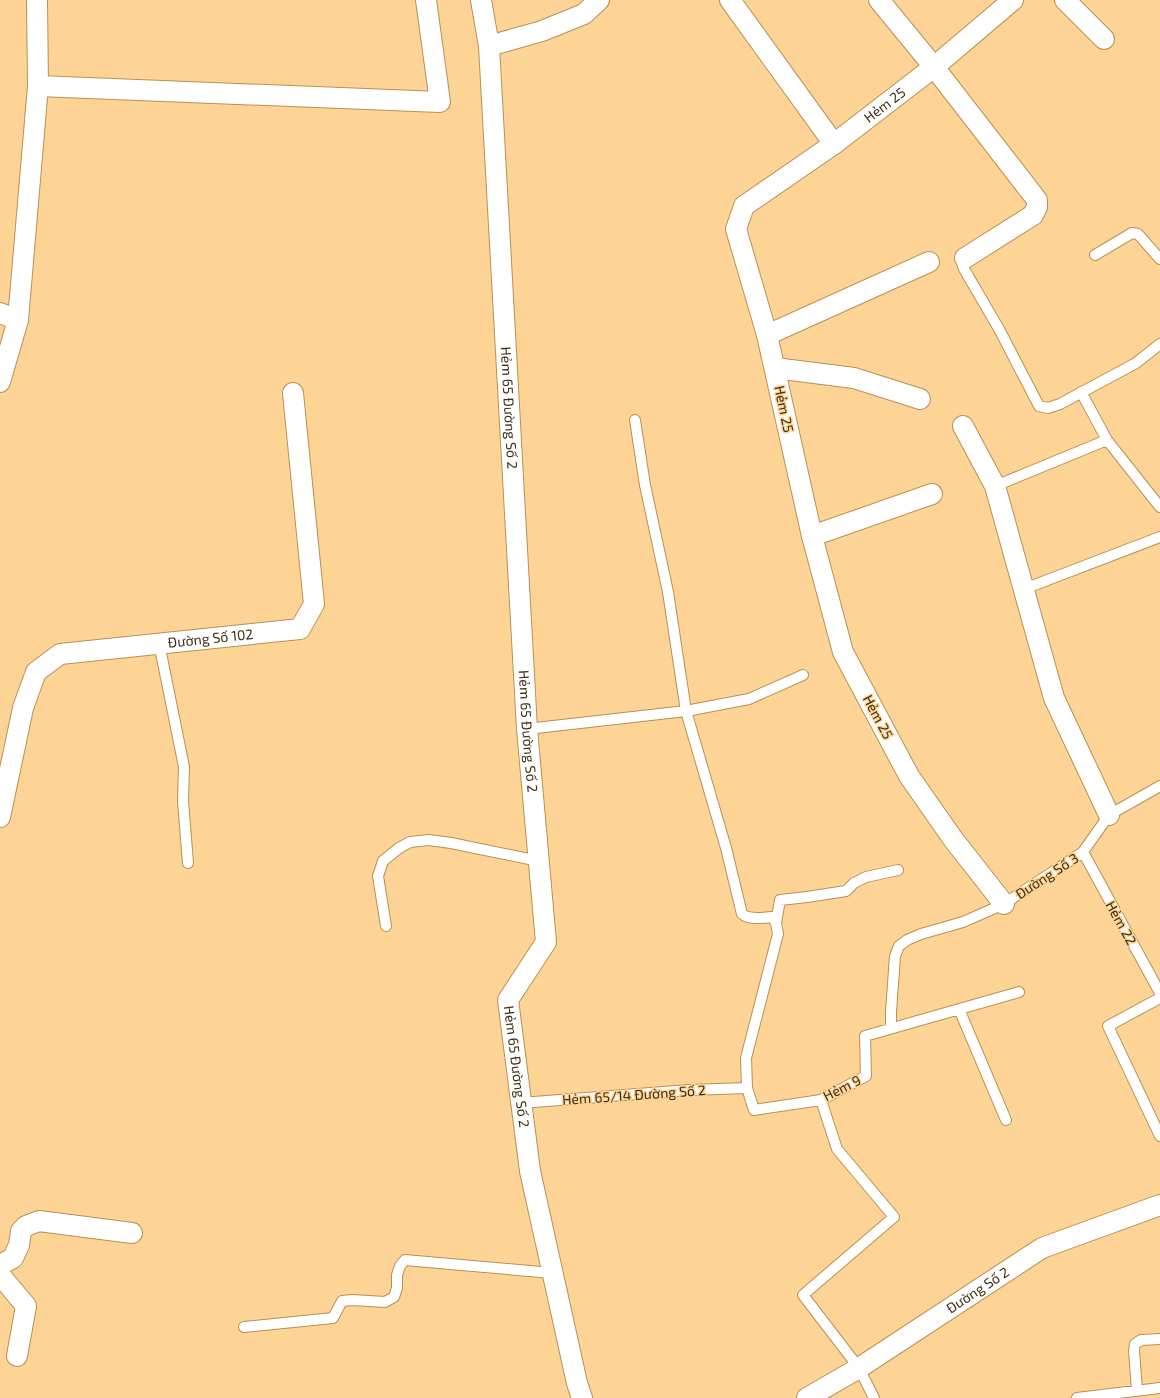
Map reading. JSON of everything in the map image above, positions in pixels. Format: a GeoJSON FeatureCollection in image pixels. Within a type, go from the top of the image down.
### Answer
{"type":"FeatureCollection","features":[{"type":"Feature","properties":{"kind":"street"},"geometry":{"type":"LineString","coordinates":[[0,382],[38,86],[37,0]]}},
{"type":"Feature","properties":{"kind":"street"},"geometry":{"type":"LineString","coordinates":[[38,86],[440,102],[426,0]]}},
{"type":"Feature","properties":{"kind":"street","name":"Hẻm 65 Đường Số 2"},"geometry":{"type":"LineString","coordinates":[[481,0],[489,46],[527,729],[546,942],[508,1000],[530,1171],[577,1383],[582,1398]]}},
{"type":"Feature","properties":{"kind":"street"},"geometry":{"type":"LineString","coordinates":[[489,46],[542,31],[584,14],[599,0]]}},
{"type":"Feature","properties":{"kind":"street"},"geometry":{"type":"LineString","coordinates":[[730,0],[834,144]]}},
{"type":"Feature","properties":{"kind":"street"},"geometry":{"type":"LineString","coordinates":[[879,0],[934,67],[1037,200],[1038,208],[1033,215],[965,258]]}},
{"type":"Feature","properties":{"kind":"street","name":"Hẻm 25"},"geometry":{"type":"LineString","coordinates":[[1004,904],[953,839],[909,776],[843,652],[812,536],[767,335],[736,229],[744,206],[834,144],[934,67],[1013,0]]}},
{"type":"Feature","properties":{"kind":"street"},"geometry":{"type":"LineString","coordinates":[[1065,0],[1104,39]]}},
{"type":"Feature","properties":{"kind":"street"},"geometry":{"type":"LineString","coordinates":[[767,335],[929,262]]}},
{"type":"Feature","properties":{"kind":"street"},"geometry":{"type":"LineString","coordinates":[[775,368],[854,378],[920,398]]}},
{"type":"Feature","properties":{"kind":"street","name":"Đường Số 102"},"geometry":{"type":"LineString","coordinates":[[0,817],[23,708],[36,672],[60,654],[300,629],[314,604],[292,393]]}},
{"type":"Feature","properties":{"kind":"street"},"geometry":{"type":"LineString","coordinates":[[963,426],[995,486],[1054,698],[1109,815]]}},
{"type":"Feature","properties":{"kind":"street"},"geometry":{"type":"LineString","coordinates":[[812,536],[932,494]]}},
{"type":"Feature","properties":{"kind":"street","name":"Đường Số 2"},"geometry":{"type":"LineString","coordinates":[[807,1398],[859,1368],[1042,1248],[1160,1205]]}},
{"type":"Feature","properties":{"kind":"street"},"geometry":{"type":"LineString","coordinates":[[0,1265],[13,1258],[19,1245],[21,1231],[26,1226],[39,1221],[132,1233]]}},
{"type":"Feature","properties":{"kind":"street"},"geometry":{"type":"LineString","coordinates":[[0,1275],[26,1306],[17,1356]]}},
{"type":"Feature","properties":{"kind":"lane"},"geometry":{"type":"LineString","coordinates":[[1095,255],[1132,233],[1138,234],[1160,259]]}},
{"type":"Feature","properties":{"kind":"lane"},"geometry":{"type":"LineString","coordinates":[[965,258],[962,263],[964,269],[999,329],[1039,406],[1048,408],[1060,404],[1136,362],[1160,344]]}},
{"type":"Feature","properties":{"kind":"lane"},"geometry":{"type":"LineString","coordinates":[[1081,392],[1107,440],[1160,507]]}},
{"type":"Feature","properties":{"kind":"lane"},"geometry":{"type":"LineString","coordinates":[[635,420],[645,485],[668,592],[686,711],[726,848],[742,914],[752,918],[772,917],[776,923]]}},
{"type":"Feature","properties":{"kind":"lane"},"geometry":{"type":"LineString","coordinates":[[995,486],[1107,440]]}},
{"type":"Feature","properties":{"kind":"lane"},"geometry":{"type":"LineString","coordinates":[[1024,589],[1160,537]]}},
{"type":"Feature","properties":{"kind":"lane"},"geometry":{"type":"LineString","coordinates":[[160,643],[184,767],[184,801],[188,863]]}},
{"type":"Feature","properties":{"kind":"lane"},"geometry":{"type":"LineString","coordinates":[[527,729],[686,711],[749,699],[803,675]]}},
{"type":"Feature","properties":{"kind":"lane","name":"Đường Số 3"},"geometry":{"type":"LineString","coordinates":[[891,1028],[890,1012],[895,956],[899,946],[907,940],[921,934],[963,922],[1004,904],[1083,852],[1109,815],[1160,786]]}},
{"type":"Feature","properties":{"kind":"lane"},"geometry":{"type":"LineString","coordinates":[[386,926],[378,876],[384,861],[399,848],[410,842],[429,840],[539,861]]}},
{"type":"Feature","properties":{"kind":"lane","name":"Hẻm 22"},"geometry":{"type":"LineString","coordinates":[[1083,852],[1160,993]]}},
{"type":"Feature","properties":{"kind":"lane"},"geometry":{"type":"LineString","coordinates":[[747,1088],[746,1058],[778,934],[776,923],[780,900],[846,891],[854,883],[866,877],[898,870]]}},
{"type":"Feature","properties":{"kind":"lane"},"geometry":{"type":"LineString","coordinates":[[891,1028],[1019,992]]}},
{"type":"Feature","properties":{"kind":"lane"},"geometry":{"type":"LineString","coordinates":[[1160,998],[1108,1026],[1160,1136]]}},
{"type":"Feature","properties":{"kind":"lane"},"geometry":{"type":"LineString","coordinates":[[958,1009],[1006,1120]]}},
{"type":"Feature","properties":{"kind":"lane","name":"Hẻm 9"},"geometry":{"type":"LineString","coordinates":[[747,1088],[754,1110],[821,1100],[866,1076],[865,1036],[891,1028]]}},
{"type":"Feature","properties":{"kind":"lane","name":"Hẻm 65/14 Đường Số 2"},"geometry":{"type":"LineString","coordinates":[[521,1103],[688,1090],[747,1088]]}},
{"type":"Feature","properties":{"kind":"lane"},"geometry":{"type":"LineString","coordinates":[[821,1100],[837,1149],[894,1217],[802,1295],[859,1368],[874,1398]]}},
{"type":"Feature","properties":{"kind":"lane"},"geometry":{"type":"LineString","coordinates":[[244,1327],[333,1318],[342,1301],[352,1300],[385,1302],[394,1297],[397,1288],[397,1275],[404,1260],[552,1272]]}},
{"type":"Feature","properties":{"kind":"lane"},"geometry":{"type":"LineString","coordinates":[[1137,1390],[1134,1351],[1135,1344],[1141,1340],[1160,1339]]}},
{"type":"Feature","properties":{"kind":"lane"},"geometry":{"type":"LineString","coordinates":[[1077,1398],[1160,1388]]}}]}
